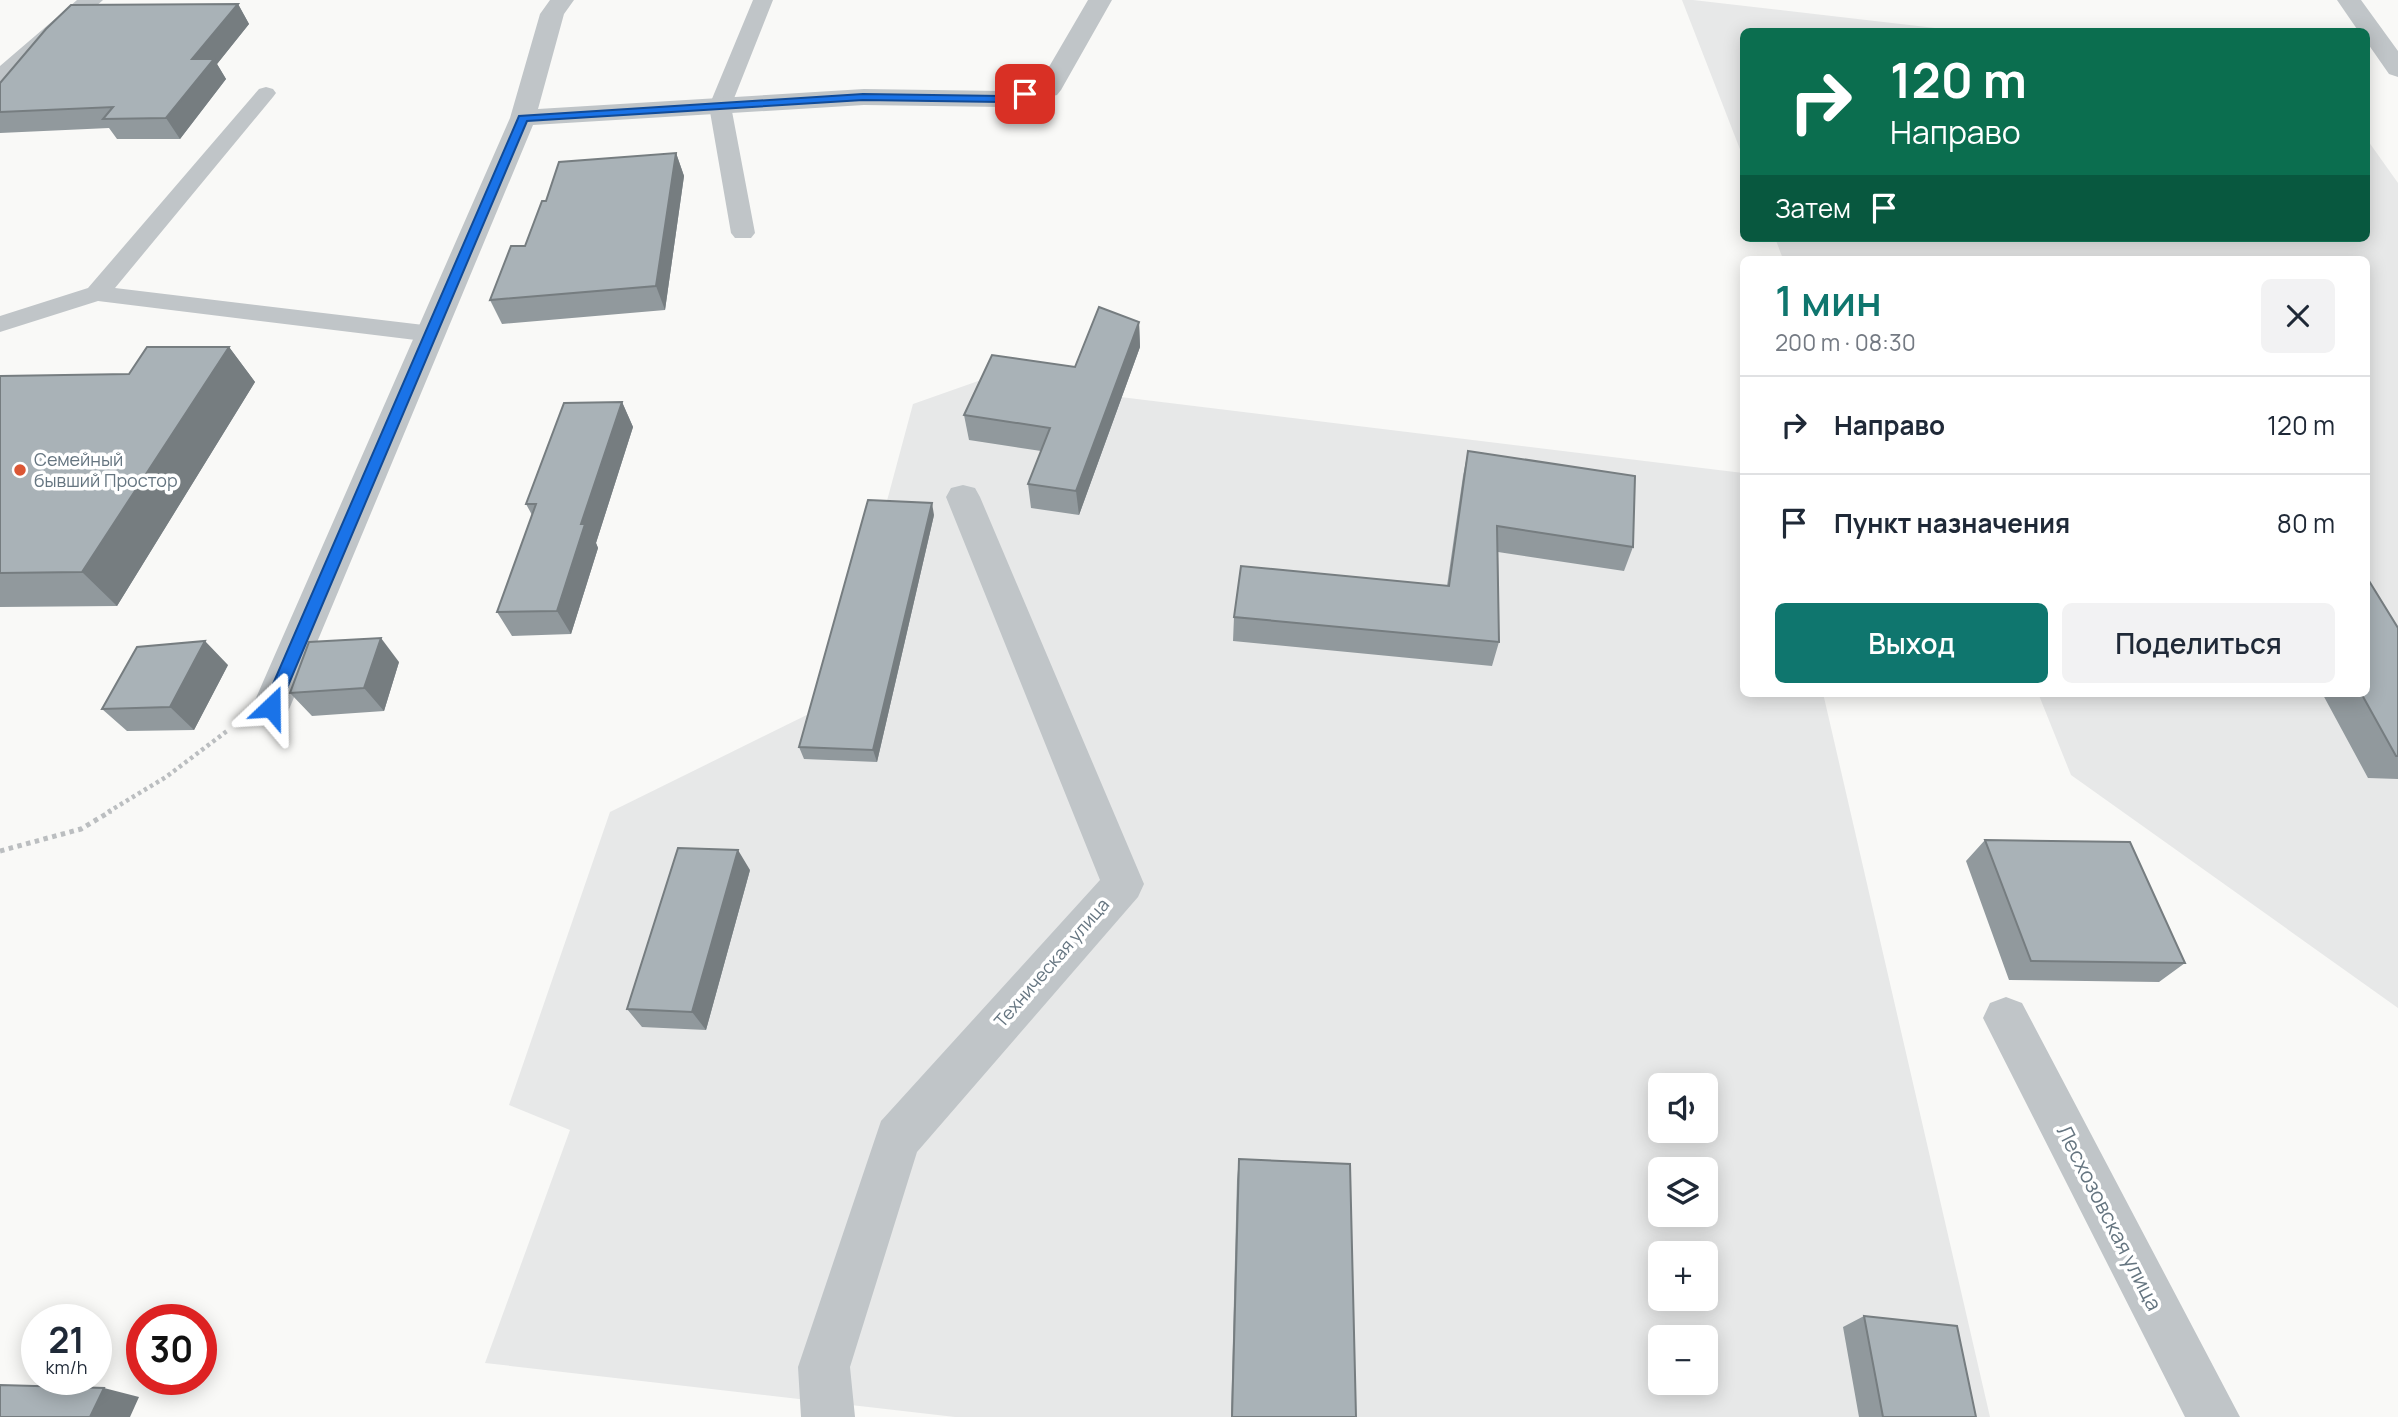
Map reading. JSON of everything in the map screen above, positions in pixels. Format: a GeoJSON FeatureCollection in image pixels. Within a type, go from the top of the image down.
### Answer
{"type":"FeatureCollection","features":[{"type":"Feature","properties":{"kind":"street"},"geometry":{"type":"LineString","coordinates":[[0,79],[91,0]]}},
{"type":"Feature","properties":{"kind":"street"},"geometry":{"type":"LineString","coordinates":[[271,707],[523,118],[552,14],[562,0]]}},
{"type":"Feature","properties":{"kind":"street"},"geometry":{"type":"LineString","coordinates":[[523,118],[863,97],[1002,99],[1048,90],[1100,0]]}},
{"type":"Feature","properties":{"kind":"street"},"geometry":{"type":"LineString","coordinates":[[2349,0],[2369,28]]}},
{"type":"Feature","properties":{"kind":"street"},"geometry":{"type":"LineString","coordinates":[[2370,30],[2398,69]]}},
{"type":"Feature","properties":{"kind":"street","name":"Техническая улица"},"geometry":{"type":"LineString","coordinates":[[828,1417],[824,1367],[898,1138],[1123,884],[962,498]]}},
{"type":"Feature","properties":{"kind":"street","name":"Лесхозовская улица"},"geometry":{"type":"LineString","coordinates":[[2006,1018],[2213,1417]]}},
{"type":"Feature","properties":{"kind":"lane"},"geometry":{"type":"LineString","coordinates":[[743,233],[720,106],[763,0]]}},
{"type":"Feature","properties":{"kind":"lane"},"geometry":{"type":"LineString","coordinates":[[97,293],[266,93]]}},
{"type":"Feature","properties":{"kind":"lane"},"geometry":{"type":"LineString","coordinates":[[0,324],[97,293],[432,334]]}},
{"type":"Feature","properties":{"kind":"path"},"geometry":{"type":"LineString","coordinates":[[0,852],[81,829],[166,777],[220,734],[271,707]]}},
{"type":"Feature","properties":{"kind":"shaded area"},"geometry":{"type":"Polygon","coordinates":[[[1682,0],[1935,28],[1740,28],[1740,149],[1682,0]]]}},
{"type":"Feature","properties":{"kind":"shaded area"},"geometry":{"type":"Polygon","coordinates":[[[2370,144],[2398,183],[2398,1008],[2071,775],[2040,697],[2370,697],[2370,256],[1782,256],[1777,242],[2370,242],[2370,144]]]}},
{"type":"Feature","properties":{"kind":"shaded area"},"geometry":{"type":"Polygon","coordinates":[[[981,380],[1740,473],[1740,697],[1824,697],[1990,1417],[955,1417],[485,1363],[570,1130],[509,1105],[610,812],[825,706],[873,553],[913,404],[981,380]]]}},
{"type":"Feature","properties":{"kind":"building"},"geometry":{"type":"Polygon","coordinates":[[[238,4],[192,59],[214,59],[166,118],[103,119],[113,107],[0,112],[0,83],[46,29],[71,5],[238,4]]]}},
{"type":"Feature","properties":{"kind":"building"},"geometry":{"type":"Polygon","coordinates":[[[676,153],[656,286],[490,300],[511,246],[525,246],[542,201],[546,201],[559,162],[676,153]]]}},
{"type":"Feature","properties":{"kind":"building"},"geometry":{"type":"Polygon","coordinates":[[[1099,307],[1139,322],[1076,491],[1028,484],[1050,428],[964,415],[992,355],[1075,367],[1099,307]]]}},
{"type":"Feature","properties":{"kind":"building"},"geometry":{"type":"Polygon","coordinates":[[[147,347],[229,347],[82,572],[0,573],[0,376],[129,374],[147,347]]]}},
{"type":"Feature","properties":{"kind":"building"},"geometry":{"type":"Polygon","coordinates":[[[622,402],[581,524],[585,524],[557,611],[497,612],[536,504],[526,504],[564,403],[622,402]]]}},
{"type":"Feature","properties":{"kind":"building"},"geometry":{"type":"Polygon","coordinates":[[[1468,451],[1635,476],[1633,547],[1497,526],[1499,642],[1234,617],[1241,566],[1449,586],[1468,451]]]}},
{"type":"Feature","properties":{"kind":"building"},"geometry":{"type":"Polygon","coordinates":[[[868,500],[932,503],[873,750],[799,747],[868,500]]]}},
{"type":"Feature","properties":{"kind":"building"},"geometry":{"type":"Polygon","coordinates":[[[2370,582],[2398,628],[2396,756],[2363,697],[2370,697],[2370,582]]]}},
{"type":"Feature","properties":{"kind":"building"},"geometry":{"type":"Polygon","coordinates":[[[381,638],[364,688],[290,693],[309,642],[381,638]]]}},
{"type":"Feature","properties":{"kind":"building"},"geometry":{"type":"Polygon","coordinates":[[[205,641],[170,707],[102,709],[137,647],[205,641]]]}},
{"type":"Feature","properties":{"kind":"building"},"geometry":{"type":"Polygon","coordinates":[[[1985,840],[2130,842],[2185,963],[2031,961],[1985,840]]]}},
{"type":"Feature","properties":{"kind":"building"},"geometry":{"type":"Polygon","coordinates":[[[678,848],[738,850],[692,1012],[627,1009],[678,848]]]}},
{"type":"Feature","properties":{"kind":"building"},"geometry":{"type":"Polygon","coordinates":[[[1239,1159],[1350,1164],[1356,1417],[1232,1417],[1239,1159]]]}},
{"type":"Feature","properties":{"kind":"building"},"geometry":{"type":"Polygon","coordinates":[[[1864,1316],[1957,1326],[1976,1417],[1883,1417],[1864,1316]]]}},
{"type":"Feature","properties":{"kind":"building"},"geometry":{"type":"Polygon","coordinates":[[[0,1385],[21,1386],[21,1395],[101,1395],[90,1417],[0,1417],[0,1385]]]}},
{"type":"Feature","properties":{"kind":"place","name":"Семейный бывший Простор"},"geometry":{"type":"Point","coordinates":[20,470]}},
{"type":"Feature","properties":{"kind":"route"},"geometry":{"type":"LineString","coordinates":[[271,707],[523,118],[863,97],[1002,99],[1025,94]]}}]}
